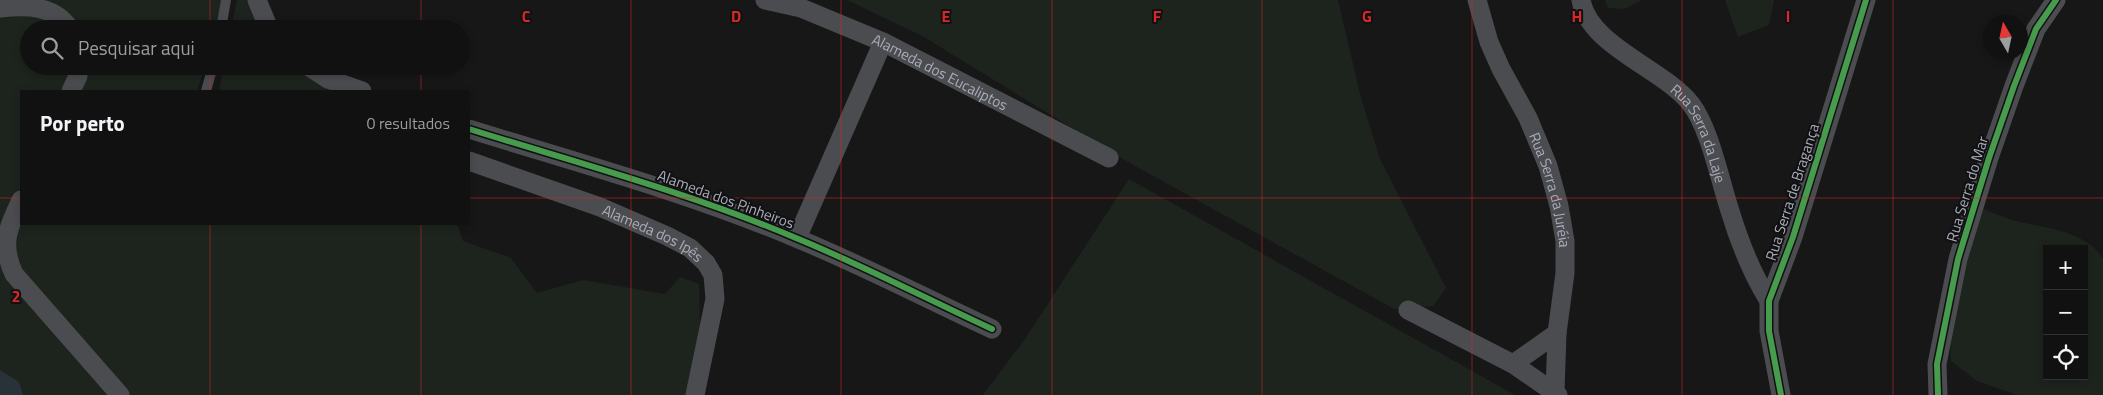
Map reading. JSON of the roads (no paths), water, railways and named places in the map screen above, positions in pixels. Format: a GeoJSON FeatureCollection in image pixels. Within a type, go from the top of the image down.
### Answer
{"type":"FeatureCollection","features":[{"type":"Feature","properties":{"kind":"street"},"geometry":{"type":"LineString","coordinates":[[257,0],[265,20]]}},
{"type":"Feature","properties":{"kind":"street","name":"Alameda dos Eucaliptos"},"geometry":{"type":"LineString","coordinates":[[765,0],[801,8],[883,42],[1109,158]]}},
{"type":"Feature","properties":{"kind":"street","name":"Rua Serra da Juréia"},"geometry":{"type":"LineString","coordinates":[[1477,0],[1489,42],[1540,145],[1559,206],[1565,241],[1564,273],[1557,332],[1556,394]]}},
{"type":"Feature","properties":{"kind":"street","name":"Rua Serra da Laje"},"geometry":{"type":"LineString","coordinates":[[1581,0],[1588,19],[1615,47],[1679,90],[1693,107],[1707,138],[1750,269],[1769,301]]}},
{"type":"Feature","properties":{"kind":"street","name":"Rua Serra de Bragança"},"geometry":{"type":"LineString","coordinates":[[1781,395],[1769,331],[1769,301],[1792,237],[1866,0]]}},
{"type":"Feature","properties":{"kind":"street","name":"Rua Serra do Mar"},"geometry":{"type":"LineString","coordinates":[[1938,395],[1937,364],[1958,259],[1989,158],[2014,86],[2036,29],[2056,0]]}},
{"type":"Feature","properties":{"kind":"street"},"geometry":{"type":"LineString","coordinates":[[0,8],[32,6],[47,10],[62,17],[64,20]]}},
{"type":"Feature","properties":{"kind":"street"},"geometry":{"type":"LineString","coordinates":[[797,238],[883,42]]}},
{"type":"Feature","properties":{"kind":"street"},"geometry":{"type":"LineString","coordinates":[[71,90],[78,75]]}},
{"type":"Feature","properties":{"kind":"street"},"geometry":{"type":"LineString","coordinates":[[322,75],[342,90]]}},
{"type":"Feature","properties":{"kind":"street"},"geometry":{"type":"LineString","coordinates":[[328,79],[359,90]]}},
{"type":"Feature","properties":{"kind":"street","name":"Alameda dos Pinheiros"},"geometry":{"type":"LineString","coordinates":[[470,129],[645,183],[797,238],[992,329]]}},
{"type":"Feature","properties":{"kind":"street","name":"Alameda dos Ipês"},"geometry":{"type":"LineString","coordinates":[[470,161],[600,207],[660,232],[690,248],[706,263],[713,275],[714,299],[695,395]]}},
{"type":"Feature","properties":{"kind":"street"},"geometry":{"type":"LineString","coordinates":[[20,202],[4,242],[6,258],[14,274],[120,395]]}},
{"type":"Feature","properties":{"kind":"street"},"geometry":{"type":"LineString","coordinates":[[1408,310],[1513,364],[1556,394]]}},
{"type":"Feature","properties":{"kind":"street"},"geometry":{"type":"LineString","coordinates":[[1513,364],[1557,332]]}},
{"type":"Feature","properties":{"kind":"lane"},"geometry":{"type":"LineString","coordinates":[[223,20],[226,0]]}},
{"type":"Feature","properties":{"kind":"lane"},"geometry":{"type":"LineString","coordinates":[[206,90],[210,75]]}}]}
